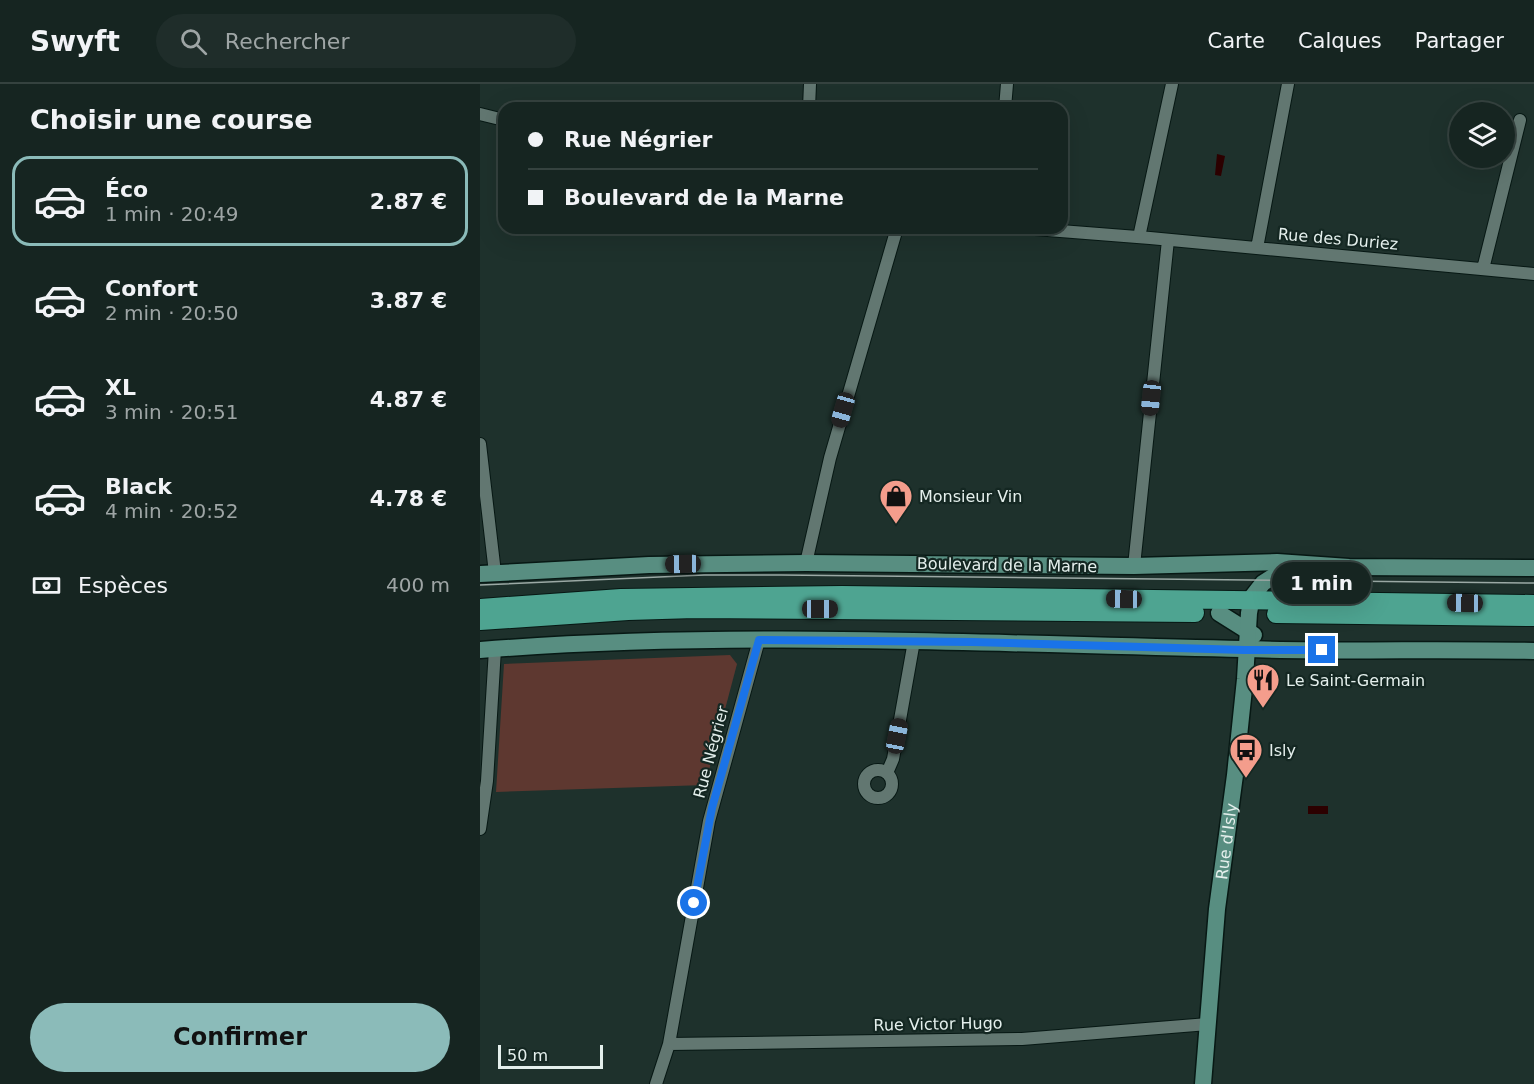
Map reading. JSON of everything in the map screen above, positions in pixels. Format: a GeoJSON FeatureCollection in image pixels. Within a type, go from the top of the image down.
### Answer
{"type":"FeatureCollection","features":[{"type":"Feature","properties":{"kind":"main road","name":"Boulevard de la Marne"},"geometry":{"type":"LineString","coordinates":[[488,573],[649,565],[806,563],[1134,566],[1276,562],[1349,567],[1534,568]]}},
{"type":"Feature","properties":{"kind":"main road"},"geometry":{"type":"LineString","coordinates":[[1250,607],[1256,591],[1263,583],[1280,572],[1291,569],[1349,567]]}},
{"type":"Feature","properties":{"kind":"main road","name":"Boulevard de la Marne"},"geometry":{"type":"LineString","coordinates":[[480,608],[563,601],[699,596],[842,595],[1534,617]]}},
{"type":"Feature","properties":{"kind":"main road","name":"Boulevard de la Marne"},"geometry":{"type":"LineString","coordinates":[[480,621],[627,611],[707,609],[1219,613],[1250,607],[1534,604]]}},
{"type":"Feature","properties":{"kind":"main road","name":"Rue d'Isly"},"geometry":{"type":"LineString","coordinates":[[1203,1084],[1216,909],[1233,787],[1250,607]]}},
{"type":"Feature","properties":{"kind":"main road"},"geometry":{"type":"LineString","coordinates":[[1219,613],[1248,632],[1276,644],[1322,650]]}},
{"type":"Feature","properties":{"kind":"main road"},"geometry":{"type":"LineString","coordinates":[[488,650],[708,640],[759,640],[914,641],[1247,650],[1534,651]]}},
{"type":"Feature","properties":{"kind":"street"},"geometry":{"type":"LineString","coordinates":[[809,102],[810,84]]}},
{"type":"Feature","properties":{"kind":"street"},"geometry":{"type":"LineString","coordinates":[[1006,102],[1007,84]]}},
{"type":"Feature","properties":{"kind":"street"},"geometry":{"type":"LineString","coordinates":[[1139,237],[1172,84]]}},
{"type":"Feature","properties":{"kind":"street"},"geometry":{"type":"LineString","coordinates":[[1257,248],[1288,84]]}},
{"type":"Feature","properties":{"kind":"street"},"geometry":{"type":"LineString","coordinates":[[480,114],[498,118]]}},
{"type":"Feature","properties":{"kind":"street"},"geometry":{"type":"LineString","coordinates":[[1483,269],[1520,120]]}},
{"type":"Feature","properties":{"kind":"street","name":"Rue des Duriez"},"geometry":{"type":"LineString","coordinates":[[1068,232],[1534,274]]}},
{"type":"Feature","properties":{"kind":"street"},"geometry":{"type":"LineString","coordinates":[[806,563],[830,458],[895,234]]}},
{"type":"Feature","properties":{"kind":"street"},"geometry":{"type":"LineString","coordinates":[[1134,566],[1168,240]]}},
{"type":"Feature","properties":{"kind":"street"},"geometry":{"type":"LineString","coordinates":[[480,444],[488,573]]}},
{"type":"Feature","properties":{"kind":"street","name":"Rue Négrier"},"geometry":{"type":"LineString","coordinates":[[656,1084],[669,1044],[709,821],[759,640]]}},
{"type":"Feature","properties":{"kind":"street"},"geometry":{"type":"LineString","coordinates":[[886,772],[893,759],[914,641]]}},
{"type":"Feature","properties":{"kind":"street"},"geometry":{"type":"LineString","coordinates":[[480,829],[488,766],[488,650]]}},
{"type":"Feature","properties":{"kind":"street","name":"Rue Victor Hugo"},"geometry":{"type":"LineString","coordinates":[[669,1044],[1014,1039],[1208,1024]]}},
{"type":"Feature","properties":{"kind":"shaded area"},"geometry":{"type":"Polygon","coordinates":[[[1217,154],[1225,156],[1221,176],[1215,175],[1217,154]]]}},
{"type":"Feature","properties":{"kind":"shaded area"},"geometry":{"type":"Polygon","coordinates":[[[730,655],[737,664],[705,785],[496,792],[504,664],[730,655]]]}},
{"type":"Feature","properties":{"kind":"shaded area"},"geometry":{"type":"Polygon","coordinates":[[[1308,806],[1328,806],[1328,814],[1308,814],[1308,806]]]}},
{"type":"Feature","properties":{"kind":"tram line"},"geometry":{"type":"LineString","coordinates":[[480,585],[704,575],[1534,583]]}},
{"type":"Feature","properties":{"kind":"place","name":"Monsieur Vin"},"geometry":{"type":"Point","coordinates":[896,525]}},
{"type":"Feature","properties":{"kind":"place","name":"Le Saint-Germain"},"geometry":{"type":"Point","coordinates":[1263,709]}},
{"type":"Feature","properties":{"kind":"place","name":"Isly"},"geometry":{"type":"Point","coordinates":[1246,779]}},
{"type":"Feature","properties":{"kind":"route"},"geometry":{"type":"LineString","coordinates":[[694,903],[712,808],[759,640],[973,642],[1322,650]]}}]}
